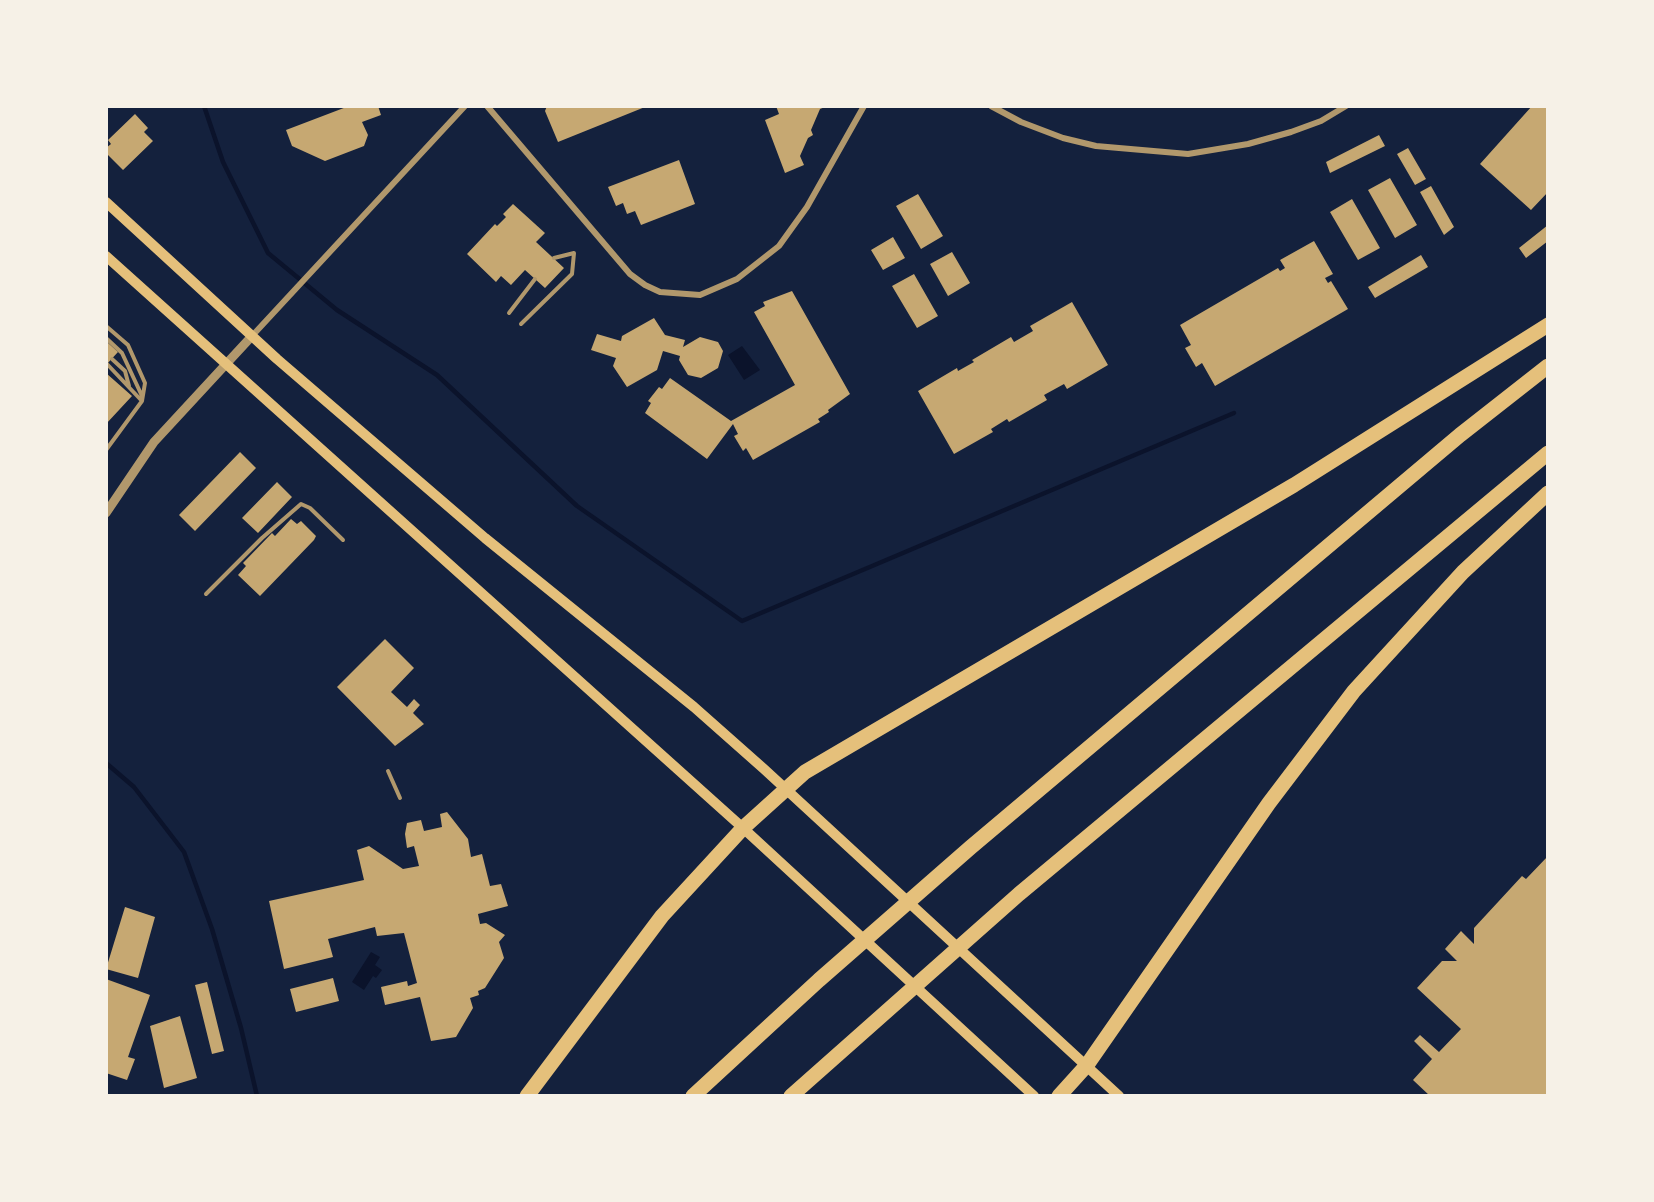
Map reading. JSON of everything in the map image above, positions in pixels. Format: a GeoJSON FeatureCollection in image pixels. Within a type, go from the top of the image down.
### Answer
{"type":"FeatureCollection","features":[{"type":"Feature","properties":{"kind":"highway"},"geometry":{"type":"LineString","coordinates":[[527,1095],[662,916],[743,828],[785,788],[819,762],[1087,609],[1294,485],[1548,325]]}},
{"type":"Feature","properties":{"kind":"highway"},"geometry":{"type":"LineString","coordinates":[[693,1095],[819,980],[971,847],[1460,435],[1548,366]]}},
{"type":"Feature","properties":{"kind":"highway"},"geometry":{"type":"LineString","coordinates":[[791,1095],[1019,894],[1548,453]]}},
{"type":"Feature","properties":{"kind":"highway"},"geometry":{"type":"LineString","coordinates":[[1059,1095],[1086,1065],[1269,803],[1348,698],[1409,627],[1462,572],[1548,493]]}},
{"type":"Feature","properties":{"kind":"main road"},"geometry":{"type":"LineString","coordinates":[[106,202],[252,336],[477,531],[694,707],[1022,1004],[1119,1095]]}},
{"type":"Feature","properties":{"kind":"main road"},"geometry":{"type":"LineString","coordinates":[[106,256],[743,828],[1034,1095]]}},
{"type":"Feature","properties":{"kind":"street"},"geometry":{"type":"LineString","coordinates":[[106,513],[154,442],[465,106]]}},
{"type":"Feature","properties":{"kind":"street"},"geometry":{"type":"LineString","coordinates":[[487,106],[630,274],[660,292],[700,295],[737,279],[779,246],[807,207],[864,106]]}},
{"type":"Feature","properties":{"kind":"street"},"geometry":{"type":"LineString","coordinates":[[991,106],[1020,122],[1063,138],[1116,148],[1188,154],[1240,146],[1291,132],[1321,121],[1346,106]]}},
{"type":"Feature","properties":{"kind":"lane"},"geometry":{"type":"LineString","coordinates":[[521,324],[572,274],[574,254],[554,258]]}},
{"type":"Feature","properties":{"kind":"lane"},"geometry":{"type":"LineString","coordinates":[[509,313],[535,279]]}},
{"type":"Feature","properties":{"kind":"lane"},"geometry":{"type":"LineString","coordinates":[[106,326],[128,345],[145,383],[142,399],[106,450]]}},
{"type":"Feature","properties":{"kind":"lane"},"geometry":{"type":"LineString","coordinates":[[106,338],[122,353],[142,399]]}},
{"type":"Feature","properties":{"kind":"lane"},"geometry":{"type":"LineString","coordinates":[[112,359],[125,371],[129,387]]}},
{"type":"Feature","properties":{"kind":"lane"},"geometry":{"type":"LineString","coordinates":[[107,364],[142,399]]}},
{"type":"Feature","properties":{"kind":"lane"},"geometry":{"type":"LineString","coordinates":[[206,594],[261,538],[302,504],[310,508],[343,540]]}},
{"type":"Feature","properties":{"kind":"lane"},"geometry":{"type":"LineString","coordinates":[[388,771],[400,798]]}},
{"type":"Feature","properties":{"kind":"water"},"geometry":{"type":"Polygon","coordinates":[[[742,346],[760,370],[744,380],[728,355],[742,346]]]}},
{"type":"Feature","properties":{"kind":"water"},"geometry":{"type":"Polygon","coordinates":[[[371,952],[380,957],[375,965],[382,970],[376,978],[373,976],[364,990],[352,982],[371,952]]]}},
{"type":"Feature","properties":{"kind":"building"},"geometry":{"type":"Polygon","coordinates":[[[349,106],[378,106],[381,115],[362,122],[368,135],[364,146],[325,161],[292,146],[286,130],[349,106]]]}},
{"type":"Feature","properties":{"kind":"building"},"geometry":{"type":"Polygon","coordinates":[[[547,106],[645,107],[558,142],[545,111],[547,106]]]}},
{"type":"Feature","properties":{"kind":"building"},"geometry":{"type":"Polygon","coordinates":[[[776,106],[825,107],[820,109],[811,130],[813,135],[808,138],[800,156],[804,165],[785,173],[765,120],[779,114],[776,106]]]}},
{"type":"Feature","properties":{"kind":"building"},"geometry":{"type":"Polygon","coordinates":[[[1532,106],[1548,106],[1548,192],[1531,210],[1480,164],[1532,106]]]}},
{"type":"Feature","properties":{"kind":"building"},"geometry":{"type":"Polygon","coordinates":[[[135,114],[148,128],[144,132],[153,141],[123,170],[106,153],[106,148],[111,144],[108,140],[135,114]]]}},
{"type":"Feature","properties":{"kind":"building"},"geometry":{"type":"Polygon","coordinates":[[[1379,135],[1385,146],[1330,173],[1326,162],[1379,135]]]}},
{"type":"Feature","properties":{"kind":"building"},"geometry":{"type":"Polygon","coordinates":[[[1408,148],[1426,179],[1415,185],[1397,154],[1408,148]]]}},
{"type":"Feature","properties":{"kind":"building"},"geometry":{"type":"Polygon","coordinates":[[[679,160],[695,204],[641,225],[635,211],[627,214],[623,203],[616,206],[608,187],[679,160]]]}},
{"type":"Feature","properties":{"kind":"building"},"geometry":{"type":"Polygon","coordinates":[[[1390,178],[1417,225],[1395,238],[1368,190],[1390,178]]]}},
{"type":"Feature","properties":{"kind":"building"},"geometry":{"type":"Polygon","coordinates":[[[1431,186],[1454,227],[1444,235],[1420,192],[1431,186]]]}},
{"type":"Feature","properties":{"kind":"building"},"geometry":{"type":"Polygon","coordinates":[[[918,194],[943,236],[921,249],[896,206],[918,194]]]}},
{"type":"Feature","properties":{"kind":"building"},"geometry":{"type":"Polygon","coordinates":[[[1352,199],[1380,248],[1358,260],[1330,212],[1352,199]]]}},
{"type":"Feature","properties":{"kind":"building"},"geometry":{"type":"Polygon","coordinates":[[[513,204],[545,233],[536,242],[564,268],[545,288],[525,270],[511,285],[501,276],[496,282],[467,254],[495,224],[497,226],[506,217],[503,214],[513,204]]]}},
{"type":"Feature","properties":{"kind":"building"},"geometry":{"type":"Polygon","coordinates":[[[1548,225],[1548,241],[1526,258],[1519,248],[1548,225]]]}},
{"type":"Feature","properties":{"kind":"building"},"geometry":{"type":"Polygon","coordinates":[[[893,237],[905,258],[883,270],[871,250],[893,237]]]}},
{"type":"Feature","properties":{"kind":"building"},"geometry":{"type":"Polygon","coordinates":[[[1314,241],[1333,274],[1325,278],[1328,283],[1331,281],[1348,309],[1215,386],[1202,363],[1196,367],[1185,348],[1191,345],[1180,325],[1278,268],[1280,271],[1285,268],[1280,260],[1314,241]]]}},
{"type":"Feature","properties":{"kind":"building"},"geometry":{"type":"Polygon","coordinates":[[[952,252],[970,283],[948,296],[930,264],[952,252]]]}},
{"type":"Feature","properties":{"kind":"building"},"geometry":{"type":"Polygon","coordinates":[[[1421,255],[1428,267],[1375,298],[1368,287],[1421,255]]]}},
{"type":"Feature","properties":{"kind":"building"},"geometry":{"type":"Polygon","coordinates":[[[914,274],[938,316],[917,328],[892,286],[914,274]]]}},
{"type":"Feature","properties":{"kind":"building"},"geometry":{"type":"Polygon","coordinates":[[[792,291],[850,394],[818,419],[820,422],[753,460],[746,448],[743,451],[734,436],[738,434],[733,424],[707,459],[645,413],[651,403],[648,401],[659,387],[662,389],[670,378],[731,421],[795,385],[754,312],[765,306],[763,302],[792,291]]]}},
{"type":"Feature","properties":{"kind":"building"},"geometry":{"type":"Polygon","coordinates":[[[1072,302],[1108,365],[1067,389],[1064,384],[1044,395],[1047,400],[1009,422],[1007,419],[991,429],[993,432],[954,454],[918,391],[957,368],[958,371],[974,362],[972,360],[1011,337],[1014,342],[1033,331],[1030,326],[1072,302]]]}},
{"type":"Feature","properties":{"kind":"building"},"geometry":{"type":"Polygon","coordinates":[[[654,318],[665,335],[685,340],[683,347],[700,337],[718,342],[723,351],[718,368],[701,378],[688,375],[679,360],[680,356],[663,351],[657,370],[627,387],[613,366],[616,358],[591,350],[597,334],[621,341],[622,336],[654,318]]]}},
{"type":"Feature","properties":{"kind":"building"},"geometry":{"type":"Polygon","coordinates":[[[106,341],[118,352],[106,365],[106,341]]]}},
{"type":"Feature","properties":{"kind":"building"},"geometry":{"type":"Polygon","coordinates":[[[106,373],[132,396],[106,424],[106,373]]]}},
{"type":"Feature","properties":{"kind":"building"},"geometry":{"type":"Polygon","coordinates":[[[240,452],[256,468],[195,531],[179,515],[240,452]]]}},
{"type":"Feature","properties":{"kind":"building"},"geometry":{"type":"Polygon","coordinates":[[[277,482],[292,497],[258,533],[242,518],[277,482]]]}},
{"type":"Feature","properties":{"kind":"building"},"geometry":{"type":"Polygon","coordinates":[[[291,519],[297,524],[301,521],[316,536],[260,596],[238,575],[246,566],[243,563],[272,533],[275,536],[291,519]]]}},
{"type":"Feature","properties":{"kind":"building"},"geometry":{"type":"Polygon","coordinates":[[[385,639],[414,668],[391,692],[407,707],[414,699],[420,705],[413,713],[424,724],[395,746],[337,687],[385,639]]]}},
{"type":"Feature","properties":{"kind":"building"},"geometry":{"type":"Polygon","coordinates":[[[447,812],[468,839],[471,857],[482,854],[490,886],[501,884],[508,906],[478,914],[480,924],[486,923],[505,935],[499,942],[504,958],[485,988],[478,991],[479,995],[470,998],[473,1008],[456,1037],[431,1041],[420,997],[385,1005],[381,987],[407,981],[408,986],[417,983],[404,933],[377,936],[375,927],[328,939],[333,957],[284,969],[269,901],[364,880],[357,850],[369,846],[403,869],[419,866],[414,846],[407,848],[405,834],[407,823],[421,820],[424,831],[442,827],[440,814],[447,812]]]}},
{"type":"Feature","properties":{"kind":"building"},"geometry":{"type":"Polygon","coordinates":[[[1548,856],[1548,1096],[1430,1096],[1413,1080],[1432,1059],[1414,1041],[1420,1035],[1439,1052],[1461,1029],[1417,988],[1442,961],[1457,961],[1445,949],[1461,931],[1474,944],[1474,928],[1522,876],[1526,879],[1548,856]]]}},
{"type":"Feature","properties":{"kind":"building"},"geometry":{"type":"Polygon","coordinates":[[[125,907],[155,917],[138,978],[106,969],[125,907]]]}},
{"type":"Feature","properties":{"kind":"building"},"geometry":{"type":"Polygon","coordinates":[[[333,978],[339,1001],[296,1012],[290,989],[333,978]]]}},
{"type":"Feature","properties":{"kind":"building"},"geometry":{"type":"Polygon","coordinates":[[[106,979],[150,995],[128,1057],[135,1059],[127,1080],[106,1073],[106,979]]]}},
{"type":"Feature","properties":{"kind":"building"},"geometry":{"type":"Polygon","coordinates":[[[207,982],[224,1051],[212,1054],[195,985],[207,982]]]}},
{"type":"Feature","properties":{"kind":"building"},"geometry":{"type":"Polygon","coordinates":[[[180,1016],[197,1078],[164,1088],[150,1026],[180,1016]]]}},
{"type":"Feature","properties":{"kind":"waterway"},"geometry":{"type":"LineString","coordinates":[[204,106],[223,162],[268,253],[337,310],[437,375],[577,506],[742,621],[1234,413]]}},
{"type":"Feature","properties":{"kind":"waterway"},"geometry":{"type":"LineString","coordinates":[[106,763],[134,787],[184,852],[212,929],[241,1028],[257,1096]]}}]}
